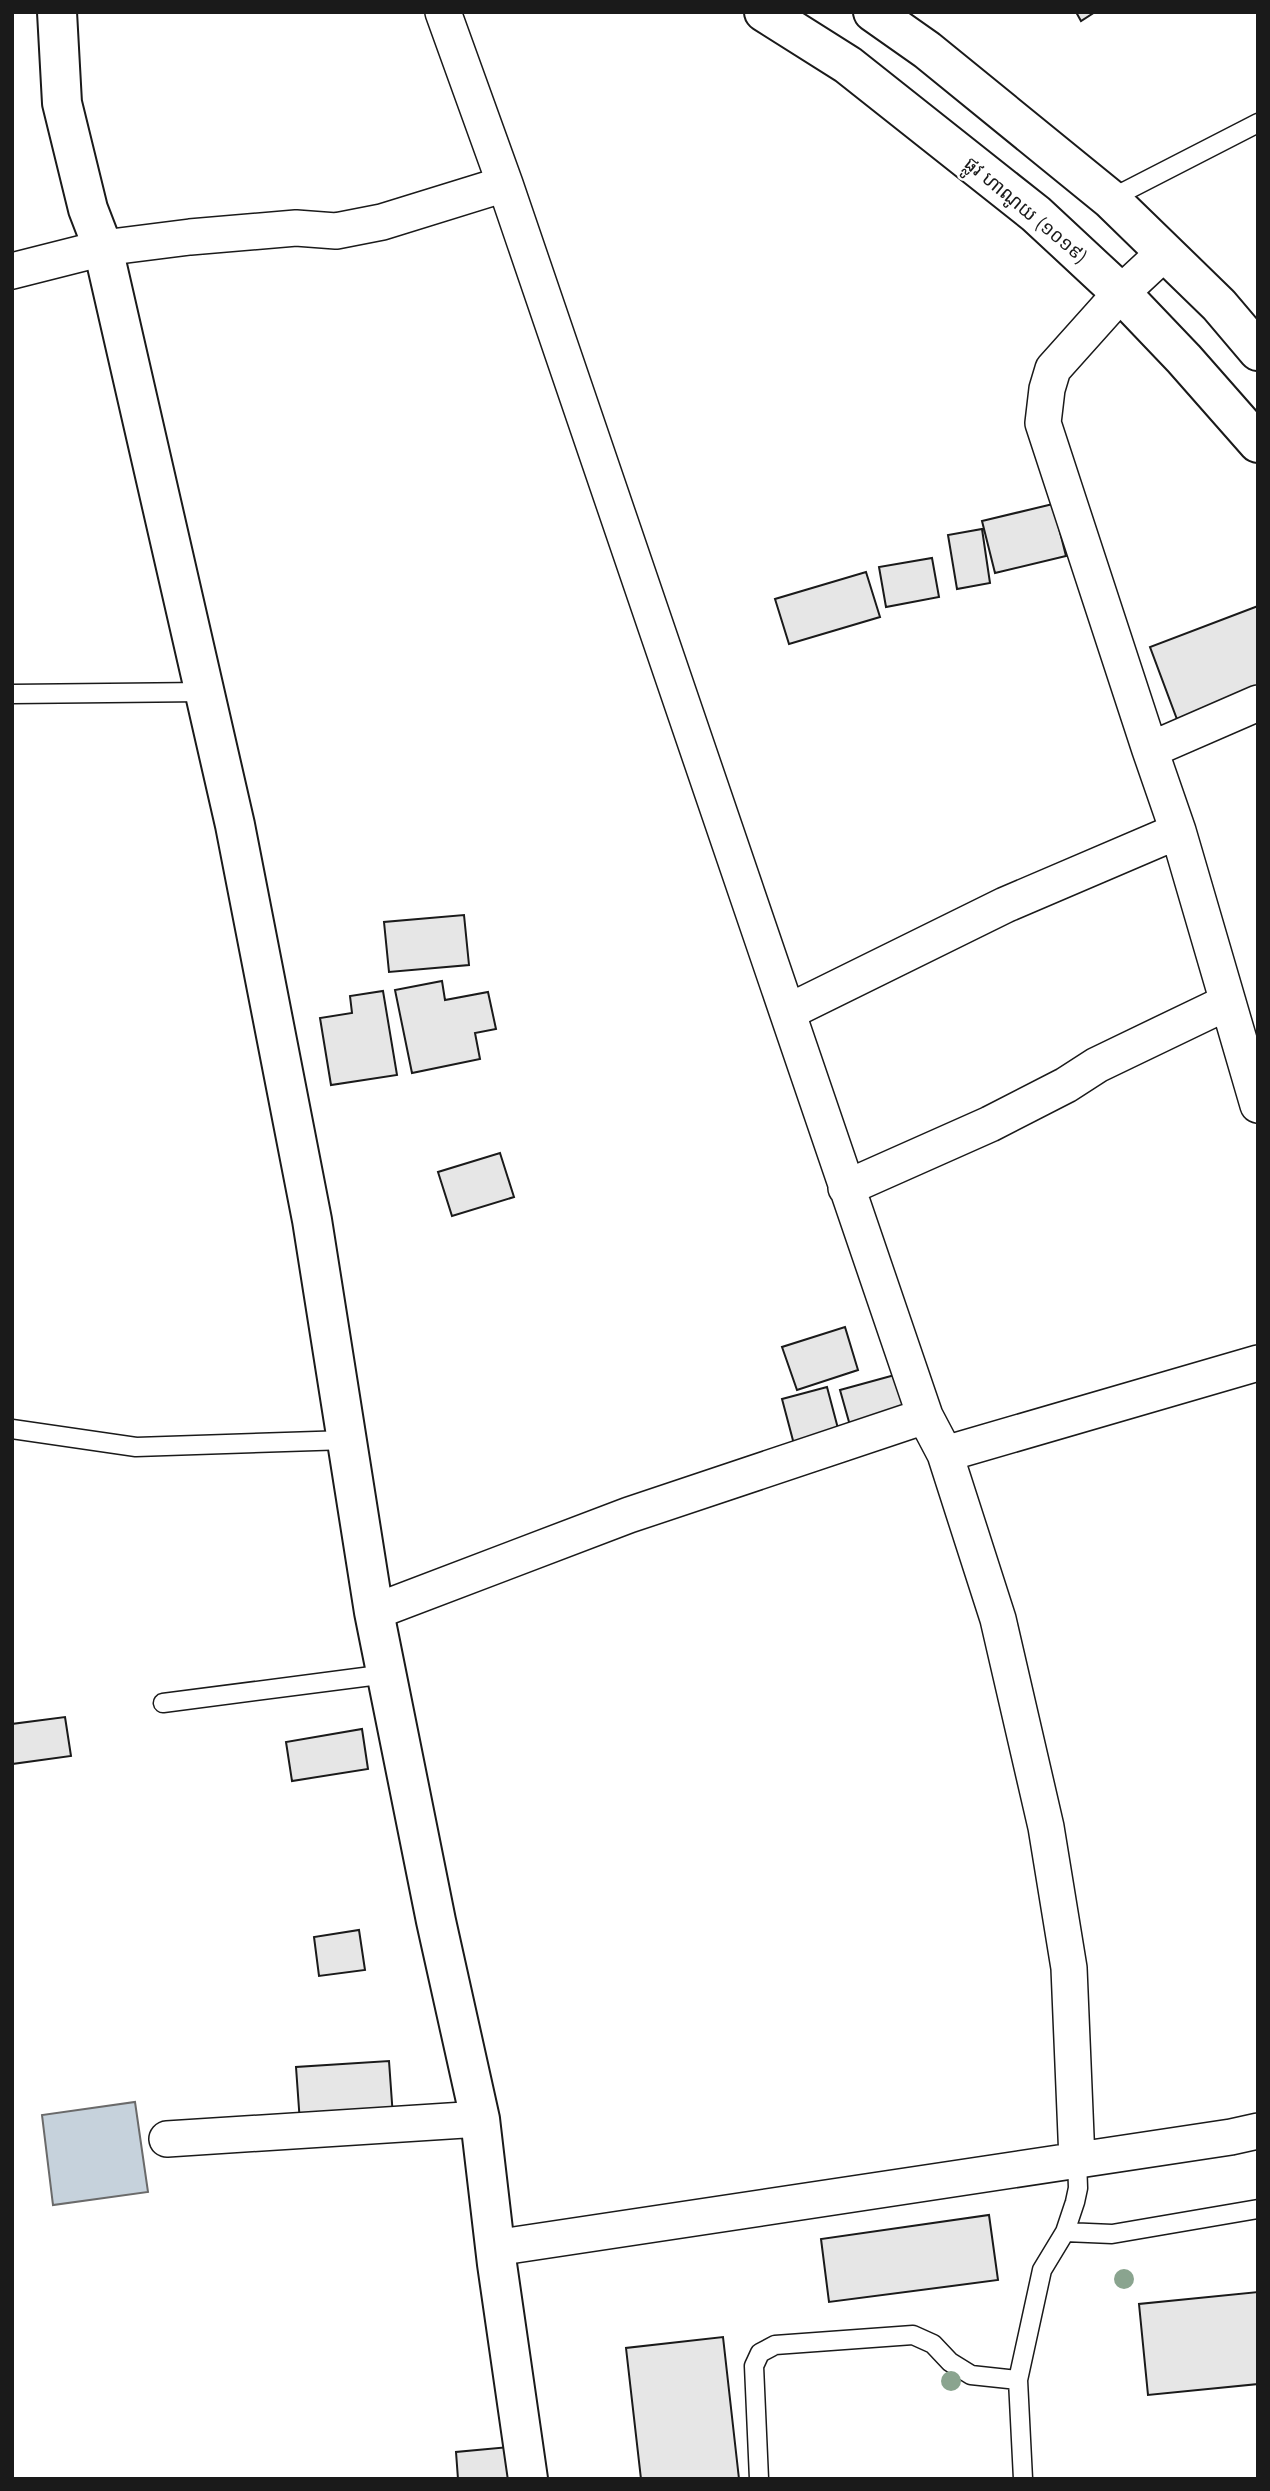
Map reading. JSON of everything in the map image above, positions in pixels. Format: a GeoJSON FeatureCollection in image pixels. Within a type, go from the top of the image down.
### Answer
{"type":"FeatureCollection","features":[{"type":"Feature","properties":{"kind":"street"},"geometry":{"type":"LineString","coordinates":[[57,12],[62,103],[88,209],[103,248],[235,825],[312,1220],[374,1612],[436,1921],[480,2119],[495,2248],[528,2479]]}},
{"type":"Feature","properties":{"kind":"street"},"geometry":{"type":"LineString","coordinates":[[443,12],[505,184],[925,1416],[945,1454],[998,1619],[1046,1827],[1069,1968],[1077,2160]]}},
{"type":"Feature","properties":{"kind":"street","name":"ផ្លូវ ហាណូយ (១០១៩)"},"geometry":{"type":"LineString","coordinates":[[764,12],[848,65],[1036,214],[1121,293],[1258,443]]}},
{"type":"Feature","properties":{"kind":"street"},"geometry":{"type":"LineString","coordinates":[[873,12],[927,50],[1110,200],[1219,305],[1258,351]]}},
{"type":"Feature","properties":{"kind":"street"},"geometry":{"type":"LineString","coordinates":[[12,271],[103,248],[190,237],[296,228],[336,231],[382,222],[505,184]]}},
{"type":"Feature","properties":{"kind":"street"},"geometry":{"type":"LineString","coordinates":[[1164,253],[1121,293],[1053,369],[1047,389],[1043,423],[1178,831],[1258,1105]]}},
{"type":"Feature","properties":{"kind":"street"},"geometry":{"type":"LineString","coordinates":[[1150,750],[1258,703]]}},
{"type":"Feature","properties":{"kind":"street"},"geometry":{"type":"LineString","coordinates":[[788,1012],[1005,905],[1178,831]]}},
{"type":"Feature","properties":{"kind":"street"},"geometry":{"type":"LineString","coordinates":[[846,1188],[990,1124],[1066,1085],[1097,1065],[1228,1002]]}},
{"type":"Feature","properties":{"kind":"street"},"geometry":{"type":"LineString","coordinates":[[945,1454],[1258,1363]]}},
{"type":"Feature","properties":{"kind":"street"},"geometry":{"type":"LineString","coordinates":[[374,1612],[629,1515],[925,1416]]}},
{"type":"Feature","properties":{"kind":"street"},"geometry":{"type":"LineString","coordinates":[[167,2139],[480,2119]]}},
{"type":"Feature","properties":{"kind":"street"},"geometry":{"type":"LineString","coordinates":[[495,2248],[1258,2131]]}},
{"type":"Feature","properties":{"kind":"lane"},"geometry":{"type":"LineString","coordinates":[[1110,200],[1258,123]]}},
{"type":"Feature","properties":{"kind":"lane"},"geometry":{"type":"LineString","coordinates":[[12,694],[205,692]]}},
{"type":"Feature","properties":{"kind":"lane"},"geometry":{"type":"LineString","coordinates":[[12,1429],[135,1447],[347,1440]]}},
{"type":"Feature","properties":{"kind":"lane"},"geometry":{"type":"LineString","coordinates":[[163,1703],[387,1674]]}},
{"type":"Feature","properties":{"kind":"lane"},"geometry":{"type":"LineString","coordinates":[[1023,2479],[1018,2380],[1042,2270],[1065,2232],[1078,2188],[1077,2160]]}},
{"type":"Feature","properties":{"kind":"lane"},"geometry":{"type":"LineString","coordinates":[[1065,2232],[1112,2234],[1258,2209]]}},
{"type":"Feature","properties":{"kind":"lane"},"geometry":{"type":"LineString","coordinates":[[759,2479],[754,2366],[760,2353],[775,2346],[913,2335],[933,2344],[950,2362],[971,2375],[1018,2380]]}},
{"type":"Feature","properties":{"kind":"shaded area"},"geometry":{"type":"Polygon","coordinates":[[[135,2102],[148,2192],[53,2205],[42,2115],[135,2102]]]}},
{"type":"Feature","properties":{"kind":"building"},"geometry":{"type":"Polygon","coordinates":[[[1076,12],[1095,12],[1081,21],[1076,12]]]}},
{"type":"Feature","properties":{"kind":"building"},"geometry":{"type":"Polygon","coordinates":[[[1053,504],[1066,556],[995,573],[982,521],[1053,504]]]}},
{"type":"Feature","properties":{"kind":"building"},"geometry":{"type":"Polygon","coordinates":[[[982,529],[990,583],[957,589],[948,535],[982,529]]]}},
{"type":"Feature","properties":{"kind":"building"},"geometry":{"type":"Polygon","coordinates":[[[932,558],[939,597],[886,607],[879,567],[932,558]]]}},
{"type":"Feature","properties":{"kind":"building"},"geometry":{"type":"Polygon","coordinates":[[[866,572],[880,617],[789,644],[775,599],[866,572]]]}},
{"type":"Feature","properties":{"kind":"building"},"geometry":{"type":"Polygon","coordinates":[[[1258,606],[1258,692],[1178,722],[1150,647],[1258,606]]]}},
{"type":"Feature","properties":{"kind":"building"},"geometry":{"type":"Polygon","coordinates":[[[464,915],[469,965],[389,972],[384,922],[464,915]]]}},
{"type":"Feature","properties":{"kind":"building"},"geometry":{"type":"Polygon","coordinates":[[[442,981],[445,1000],[488,992],[496,1029],[475,1033],[480,1059],[412,1073],[395,990],[442,981]]]}},
{"type":"Feature","properties":{"kind":"building"},"geometry":{"type":"Polygon","coordinates":[[[383,991],[397,1075],[331,1085],[320,1018],[352,1013],[350,996],[383,991]]]}},
{"type":"Feature","properties":{"kind":"building"},"geometry":{"type":"Polygon","coordinates":[[[500,1153],[514,1197],[452,1216],[438,1172],[500,1153]]]}},
{"type":"Feature","properties":{"kind":"building"},"geometry":{"type":"Polygon","coordinates":[[[845,1327],[858,1370],[797,1390],[782,1347],[845,1327]]]}},
{"type":"Feature","properties":{"kind":"building"},"geometry":{"type":"Polygon","coordinates":[[[902,1373],[913,1412],[851,1429],[840,1390],[902,1373]]]}},
{"type":"Feature","properties":{"kind":"building"},"geometry":{"type":"Polygon","coordinates":[[[827,1387],[840,1436],[795,1448],[782,1399],[827,1387]]]}},
{"type":"Feature","properties":{"kind":"building"},"geometry":{"type":"Polygon","coordinates":[[[65,1717],[71,1756],[12,1764],[12,1724],[65,1717]]]}},
{"type":"Feature","properties":{"kind":"building"},"geometry":{"type":"Polygon","coordinates":[[[362,1729],[368,1769],[292,1781],[286,1742],[362,1729]]]}},
{"type":"Feature","properties":{"kind":"building"},"geometry":{"type":"Polygon","coordinates":[[[359,1930],[365,1970],[319,1976],[314,1937],[359,1930]]]}},
{"type":"Feature","properties":{"kind":"building"},"geometry":{"type":"Polygon","coordinates":[[[389,2061],[393,2117],[300,2123],[296,2067],[389,2061]]]}},
{"type":"Feature","properties":{"kind":"building"},"geometry":{"type":"Polygon","coordinates":[[[989,2215],[998,2280],[829,2302],[821,2239],[989,2215]]]}},
{"type":"Feature","properties":{"kind":"building"},"geometry":{"type":"Polygon","coordinates":[[[1258,2292],[1258,2384],[1148,2395],[1139,2304],[1258,2292]]]}},
{"type":"Feature","properties":{"kind":"building"},"geometry":{"type":"Polygon","coordinates":[[[723,2337],[739,2479],[641,2479],[626,2348],[723,2337]]]}},
{"type":"Feature","properties":{"kind":"building"},"geometry":{"type":"Polygon","coordinates":[[[509,2447],[512,2479],[458,2479],[456,2452],[509,2447]]]}}]}
